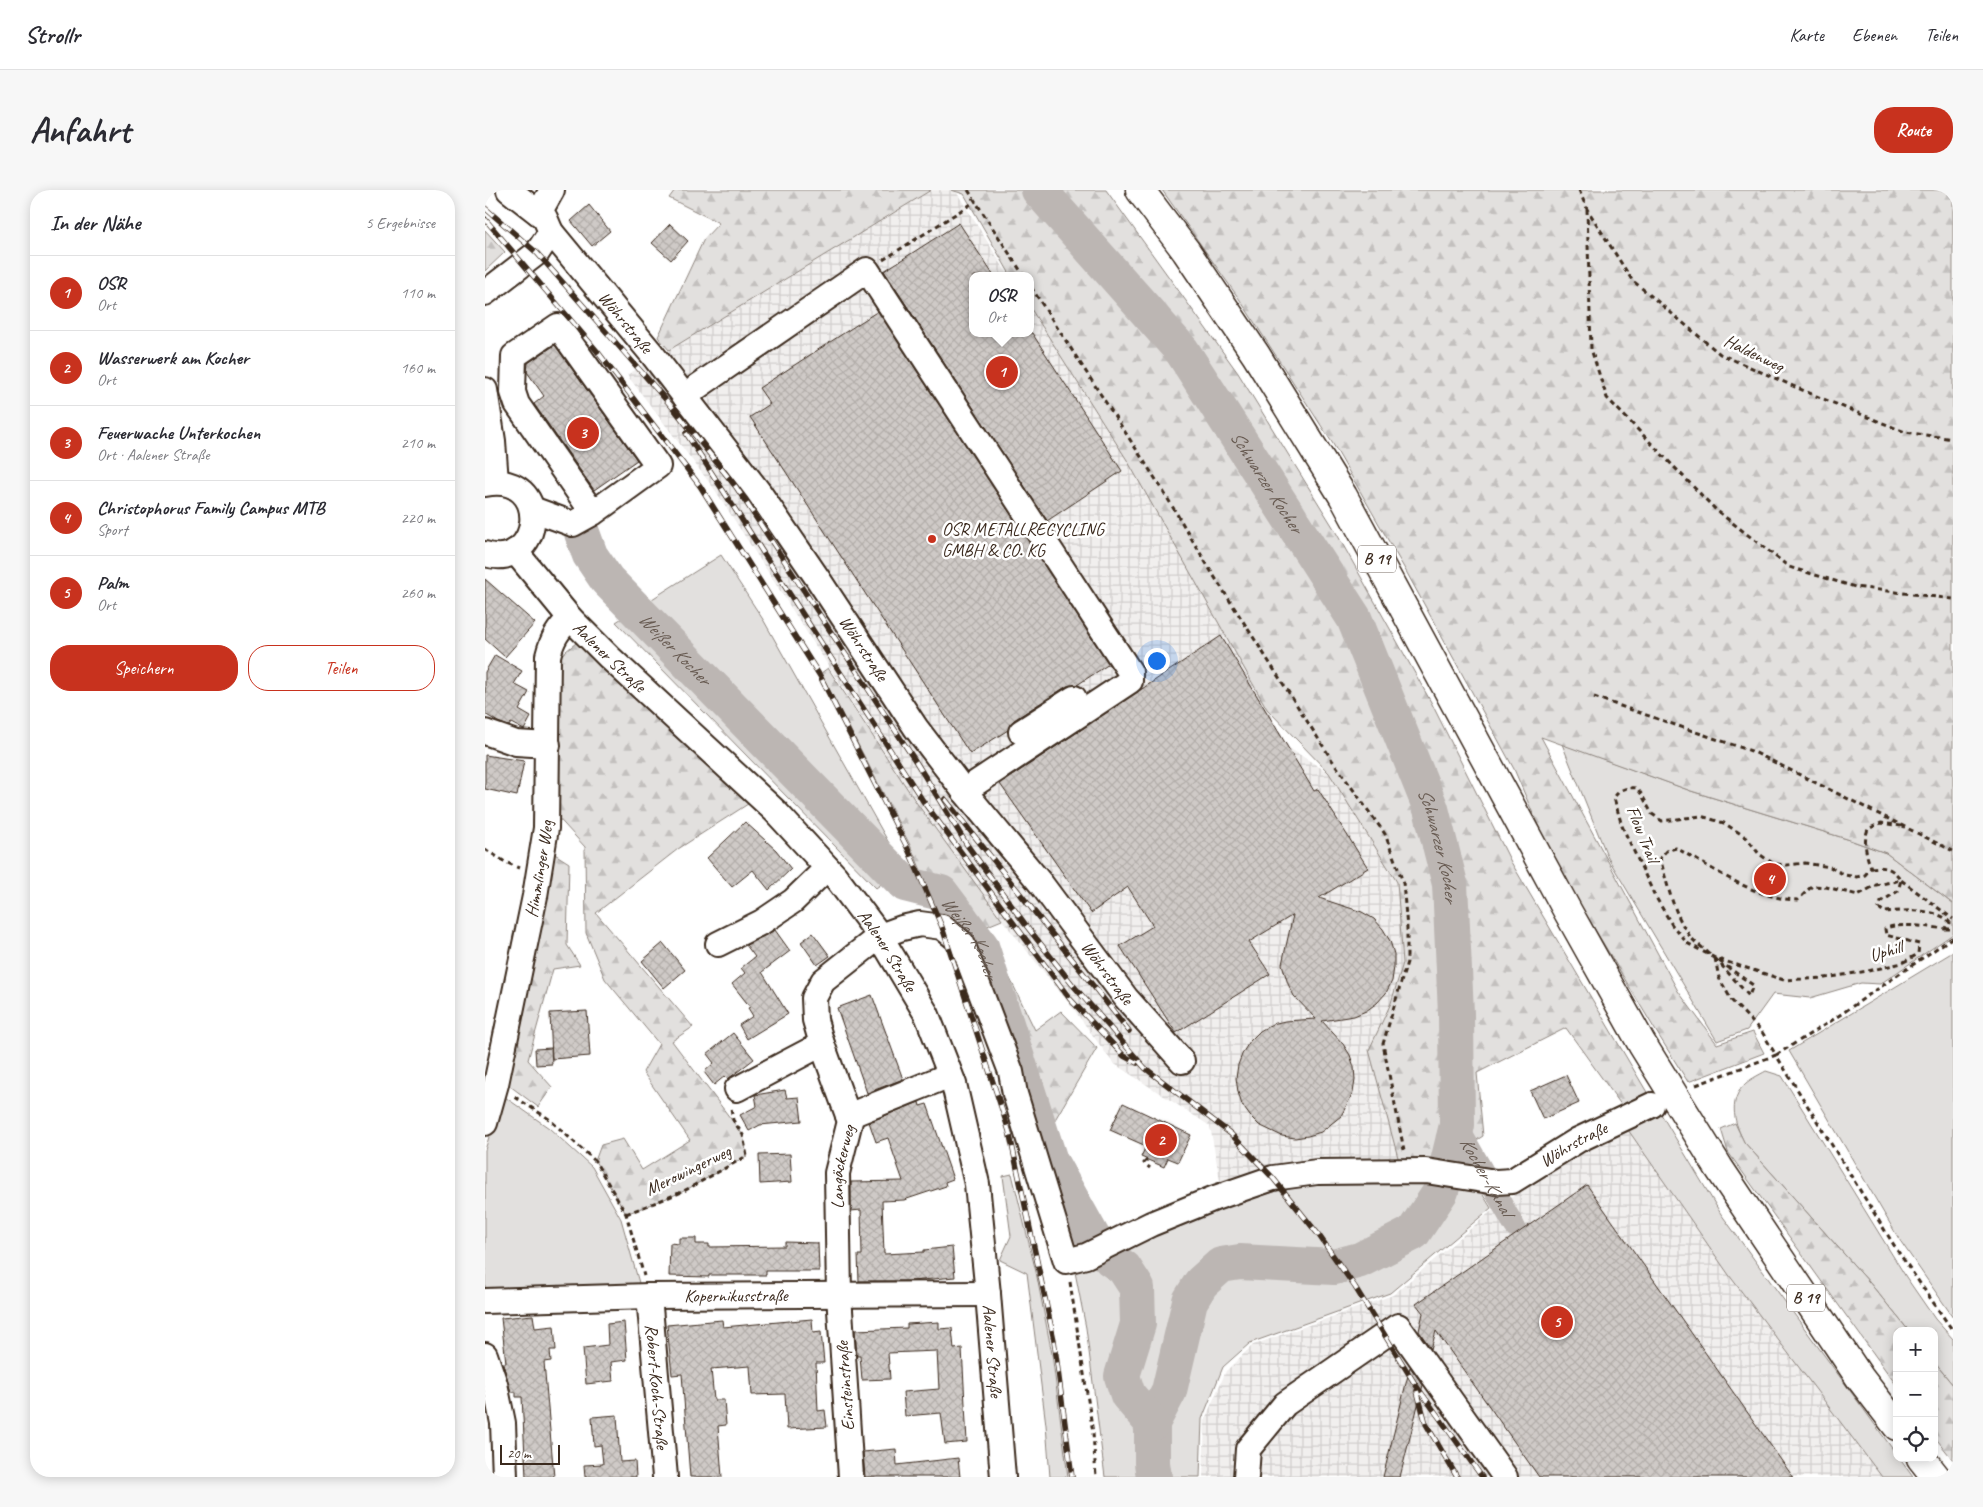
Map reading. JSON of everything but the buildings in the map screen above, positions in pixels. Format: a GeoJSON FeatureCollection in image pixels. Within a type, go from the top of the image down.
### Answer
{"type":"FeatureCollection","features":[{"type":"Feature","properties":{"kind":"highway","name":"B 19"},"geometry":{"type":"LineString","coordinates":[[1140,190],[1186,252],[1256,355],[1343,496],[1563,903],[1647,1052],[1730,1184],[1860,1378],[1893,1421]]}},
{"type":"Feature","properties":{"kind":"highway"},"geometry":{"type":"LineString","coordinates":[[1924,1462],[1936,1477]]}},
{"type":"Feature","properties":{"kind":"street","name":"Wöhrstraße"},"geometry":{"type":"LineString","coordinates":[[509,190],[545,222],[652,354],[758,491],[819,579],[916,728],[964,791],[1042,885],[1126,998],[1182,1061]]}},
{"type":"Feature","properties":{"kind":"street"},"geometry":{"type":"LineString","coordinates":[[485,293],[537,253],[552,190]]}},
{"type":"Feature","properties":{"kind":"street"},"geometry":{"type":"LineString","coordinates":[[686,398],[697,387],[867,270],[1130,672],[1130,682],[964,791]]}},
{"type":"Feature","properties":{"kind":"street"},"geometry":{"type":"LineString","coordinates":[[532,509],[573,524],[593,513],[658,466],[558,326],[514,356],[513,392],[517,404],[593,513]]}},
{"type":"Feature","properties":{"kind":"street"},"geometry":{"type":"LineString","coordinates":[[485,390],[493,441],[491,483],[508,484],[519,490],[527,498],[532,509],[533,521],[531,533],[525,543],[515,551],[503,556],[485,554]]}},
{"type":"Feature","properties":{"kind":"street","name":"Aalener Straße"},"geometry":{"type":"LineString","coordinates":[[515,551],[570,618],[609,657],[775,811],[827,868],[880,936],[927,1015],[950,1075],[977,1184],[1003,1477]]}},
{"type":"Feature","properties":{"kind":"street","name":"Himmlinger Weg"},"geometry":{"type":"LineString","coordinates":[[485,1123],[490,1091],[538,876],[546,828],[549,656],[551,643],[557,631],[570,618]]}},
{"type":"Feature","properties":{"kind":"street"},"geometry":{"type":"LineString","coordinates":[[1021,732],[1074,698]]}},
{"type":"Feature","properties":{"kind":"street"},"geometry":{"type":"LineString","coordinates":[[485,732],[516,743],[548,745]]}},
{"type":"Feature","properties":{"kind":"street"},"geometry":{"type":"LineString","coordinates":[[718,944],[762,922],[793,901],[827,868]]}},
{"type":"Feature","properties":{"kind":"street"},"geometry":{"type":"LineString","coordinates":[[880,936],[920,924],[942,927],[962,943],[1011,1072],[1015,1094],[1076,1259],[1117,1242],[1151,1224],[1215,1198],[1273,1178],[1317,1172],[1419,1171]]}},
{"type":"Feature","properties":{"kind":"street","name":"Langäckerweg"},"geometry":{"type":"LineString","coordinates":[[839,1295],[837,1172],[850,1121],[822,1044],[815,1020],[814,998],[823,981],[880,936]]}},
{"type":"Feature","properties":{"kind":"street"},"geometry":{"type":"LineString","coordinates":[[737,1089],[822,1044]]}},
{"type":"Feature","properties":{"kind":"street"},"geometry":{"type":"LineString","coordinates":[[848,1116],[950,1075]]}},
{"type":"Feature","properties":{"kind":"street","name":"Wöhrstraße"},"geometry":{"type":"LineString","coordinates":[[1419,1171],[1496,1182],[1512,1181],[1578,1140],[1652,1105]]}},
{"type":"Feature","properties":{"kind":"street","name":"Kopernikusstraße"},"geometry":{"type":"LineString","coordinates":[[485,1301],[649,1296],[988,1294]]}},
{"type":"Feature","properties":{"kind":"street","name":"Einsteinstraße"},"geometry":{"type":"LineString","coordinates":[[839,1295],[851,1477]]}},
{"type":"Feature","properties":{"kind":"street","name":"Robert-Koch-Straße"},"geometry":{"type":"LineString","coordinates":[[649,1296],[665,1477]]}},
{"type":"Feature","properties":{"kind":"street"},"geometry":{"type":"LineString","coordinates":[[1246,1477],[1247,1449],[1285,1404],[1398,1326],[1505,1477]]}},
{"type":"Feature","properties":{"kind":"street"},"geometry":{"type":"LineString","coordinates":[[485,1355],[495,1384],[503,1423],[505,1477]]}},
{"type":"Feature","properties":{"kind":"path"},"geometry":{"type":"LineString","coordinates":[[968,190],[1021,272]]}},
{"type":"Feature","properties":{"kind":"path","name":"Haldenweg"},"geometry":{"type":"LineString","coordinates":[[1579,190],[1587,209],[1632,280],[1720,354],[1905,432],[1953,439]]}},
{"type":"Feature","properties":{"kind":"path"},"geometry":{"type":"LineString","coordinates":[[867,270],[976,201]]}},
{"type":"Feature","properties":{"kind":"path"},"geometry":{"type":"LineString","coordinates":[[1587,209],[1591,348],[1607,398],[1716,510],[1789,567],[1855,587],[1953,599]]}},
{"type":"Feature","properties":{"kind":"path"},"geometry":{"type":"LineString","coordinates":[[1034,292],[1162,489],[1211,573],[1332,760],[1385,834],[1403,882],[1407,928],[1407,962],[1383,1044],[1402,1144],[1419,1171]]}},
{"type":"Feature","properties":{"kind":"path"},"geometry":{"type":"LineString","coordinates":[[1594,697],[1754,752],[1953,851]]}},
{"type":"Feature","properties":{"kind":"path","name":"Flow Trail"},"geometry":{"type":"LineString","coordinates":[[1715,958],[1687,943],[1672,925],[1663,910],[1622,826],[1614,798],[1618,792],[1628,787],[1637,788],[1652,814],[1663,821],[1701,816],[1724,823],[1747,838],[1759,854],[1775,864],[1805,863],[1830,868],[1845,875],[1857,877],[1865,875],[1871,868]]}},
{"type":"Feature","properties":{"kind":"path"},"geometry":{"type":"LineString","coordinates":[[1901,826],[1881,823],[1868,829],[1865,837],[1867,856],[1871,868],[1883,866],[1895,871],[1901,880],[1953,918]]}},
{"type":"Feature","properties":{"kind":"path"},"geometry":{"type":"LineString","coordinates":[[1715,958],[1753,985],[1749,996],[1715,958],[1687,932],[1669,892],[1660,858],[1666,851],[1676,848],[1713,871],[1745,886],[1785,900],[1798,900],[1812,886],[1826,887],[1859,895],[1877,885],[1901,880]]}},
{"type":"Feature","properties":{"kind":"path"},"geometry":{"type":"LineString","coordinates":[[485,849],[505,862],[538,876]]}},
{"type":"Feature","properties":{"kind":"path","name":"Uphill"},"geometry":{"type":"LineString","coordinates":[[1715,958],[1784,980],[1825,978],[1902,963],[1917,954],[1919,944],[1886,935],[1885,929],[1890,926],[1922,926],[1945,929],[1950,923],[1939,914],[1910,911],[1884,912],[1879,908],[1881,902],[1898,891],[1901,880]]}},
{"type":"Feature","properties":{"kind":"path"},"geometry":{"type":"LineString","coordinates":[[1945,929],[1953,929]]}},
{"type":"Feature","properties":{"kind":"path"},"geometry":{"type":"LineString","coordinates":[[1696,1085],[1776,1055],[1953,937]]}},
{"type":"Feature","properties":{"kind":"path"},"geometry":{"type":"LineString","coordinates":[[1715,958],[1719,978],[1732,1001],[1762,1032],[1897,1250],[1953,1332]]}},
{"type":"Feature","properties":{"kind":"path","name":"Merowingerweg"},"geometry":{"type":"LineString","coordinates":[[626,1214],[682,1192],[747,1156],[743,1135],[733,1120],[729,1097],[737,1089]]}},
{"type":"Feature","properties":{"kind":"path"},"geometry":{"type":"LineString","coordinates":[[490,1091],[549,1118],[595,1161],[626,1214],[649,1296]]}},
{"type":"Feature","properties":{"kind":"path"},"geometry":{"type":"LineString","coordinates":[[1147,1160],[1144,1164],[1149,1168]]}},
{"type":"Feature","properties":{"kind":"path"},"geometry":{"type":"LineString","coordinates":[[1076,1259],[1080,1352],[1093,1433],[1096,1477]]}},
{"type":"Feature","properties":{"kind":"shaded area"},"geometry":{"type":"Polygon","coordinates":[[[931,190],[949,190],[957,193],[1006,272],[969,272],[969,337],[1034,337],[1034,314],[1127,460],[1289,748],[1329,773],[1397,882],[1403,963],[1391,1003],[1400,1165],[1312,1159],[1265,1169],[1221,1186],[1210,1126],[1113,1063],[1072,1007],[1002,920],[918,805],[715,490],[627,375],[931,190]]]}},
{"type":"Feature","properties":{"kind":"shaded area"},"geometry":{"type":"Polygon","coordinates":[[[1624,1124],[1729,1275],[1888,1477],[1203,1477],[1205,1419],[1226,1371],[1253,1345],[1393,1295],[1489,1213],[1560,1163],[1624,1124]]]}},
{"type":"Feature","properties":{"kind":"green space"},"geometry":{"type":"Polygon","coordinates":[[[675,190],[931,190],[669,350],[658,337],[704,239],[719,223],[669,198],[675,190]]]}},
{"type":"Feature","properties":{"kind":"green space"},"geometry":{"type":"Polygon","coordinates":[[[951,190],[1106,190],[1238,373],[1333,527],[1431,702],[1511,862],[1648,1094],[1622,1106],[1566,1028],[1477,1073],[1483,1136],[1438,1165],[1400,1165],[1369,1050],[1391,1003],[1403,963],[1397,882],[1329,773],[1267,709],[1127,460],[1034,314],[1034,272],[1009,272],[964,194],[951,190]]]}},
{"type":"Feature","properties":{"kind":"green space"},"geometry":{"type":"Polygon","coordinates":[[[1162,190],[1953,190],[1953,904],[1886,853],[1847,839],[1691,791],[1541,737],[1678,991],[1717,1044],[1753,1032],[1764,1053],[1688,1082],[1551,856],[1514,769],[1407,573],[1333,444],[1240,300],[1162,190]]]}},
{"type":"Feature","properties":{"kind":"green space"},"geometry":{"type":"Polygon","coordinates":[[[485,230],[505,252],[485,271],[485,230]]]}},
{"type":"Feature","properties":{"kind":"green space"},"geometry":{"type":"Polygon","coordinates":[[[721,555],[764,621],[903,868],[876,888],[616,622],[721,555]]]}},
{"type":"Feature","properties":{"kind":"green space"},"geometry":{"type":"Polygon","coordinates":[[[576,643],[751,802],[678,849],[596,913],[693,1027],[672,1041],[743,1135],[747,1156],[682,1192],[626,1214],[595,1161],[601,1145],[623,1139],[642,1170],[690,1140],[643,1072],[659,1044],[605,979],[586,933],[585,847],[554,813],[556,659],[576,643]]]}},
{"type":"Feature","properties":{"kind":"green space"},"geometry":{"type":"Polygon","coordinates":[[[828,668],[918,805],[1002,920],[985,927],[1035,1030],[1061,1011],[1097,1048],[1046,1135],[1089,1246],[1066,1253],[943,921],[910,845],[821,673],[828,668]]]}},
{"type":"Feature","properties":{"kind":"green space"},"geometry":{"type":"Polygon","coordinates":[[[1562,744],[1691,791],[1847,839],[1886,853],[1953,904],[1953,934],[1880,984],[1861,983],[1810,998],[1773,994],[1747,1030],[1717,1041],[1608,858],[1562,744]]]}},
{"type":"Feature","properties":{"kind":"green space"},"geometry":{"type":"Polygon","coordinates":[[[550,851],[569,863],[567,945],[580,965],[553,969],[528,1060],[552,1087],[538,1107],[506,1083],[550,851]]]}},
{"type":"Feature","properties":{"kind":"green space"},"geometry":{"type":"Polygon","coordinates":[[[1953,952],[1953,1317],[1899,1239],[1789,1051],[1953,952]]]}},
{"type":"Feature","properties":{"kind":"green space"},"geometry":{"type":"Polygon","coordinates":[[[1766,1071],[1782,1076],[1906,1277],[1935,1319],[1953,1339],[1953,1385],[1938,1367],[1938,1327],[1906,1327],[1869,1282],[1744,1142],[1736,1121],[1734,1106],[1738,1093],[1745,1084],[1766,1071]]]}},
{"type":"Feature","properties":{"kind":"green space"},"geometry":{"type":"Polygon","coordinates":[[[502,1095],[549,1128],[592,1167],[621,1219],[641,1290],[485,1294],[485,1150],[502,1095]]]}},
{"type":"Feature","properties":{"kind":"green space"},"geometry":{"type":"Polygon","coordinates":[[[1658,1109],[1721,1214],[1893,1450],[1893,1462],[1902,1462],[1913,1477],[1882,1477],[1729,1275],[1624,1124],[1658,1109]]]}},
{"type":"Feature","properties":{"kind":"green space"},"geometry":{"type":"Polygon","coordinates":[[[1735,1123],[1744,1142],[1869,1282],[1906,1327],[1893,1327],[1893,1380],[1728,1152],[1721,1129],[1735,1123]]]}},
{"type":"Feature","properties":{"kind":"green space"},"geometry":{"type":"Polygon","coordinates":[[[1012,1174],[1036,1272],[1052,1354],[1068,1477],[1050,1477],[1046,1425],[1027,1273],[1000,1260],[1011,1236],[1003,1176],[1012,1174]]]}},
{"type":"Feature","properties":{"kind":"green space"},"geometry":{"type":"Polygon","coordinates":[[[1315,1179],[1425,1180],[1480,1190],[1491,1208],[1390,1293],[1250,1343],[1223,1367],[1202,1419],[1200,1477],[1105,1477],[1086,1328],[1075,1272],[1130,1246],[1229,1206],[1315,1179]]]}},
{"type":"Feature","properties":{"kind":"green space"},"geometry":{"type":"Polygon","coordinates":[[[1938,1367],[1953,1385],[1953,1460],[1938,1441],[1938,1367]]]}},
{"type":"Feature","properties":{"kind":"waterway","name":"Schwarzer Kocher"},"geometry":{"type":"LineString","coordinates":[[1039,190],[1182,351],[1354,618],[1431,809],[1450,884],[1456,1013],[1457,1125],[1441,1191],[1413,1233],[1360,1260],[1334,1267],[1240,1262],[1221,1265],[1201,1283],[1190,1301],[1169,1391],[1152,1423],[1154,1477]]}},
{"type":"Feature","properties":{"kind":"waterway","name":"Weißer Kocher"},"geometry":{"type":"LineString","coordinates":[[582,533],[590,555],[607,580],[905,884],[941,893],[981,946],[1050,1161],[1093,1238],[1111,1259],[1124,1268],[1137,1288],[1138,1324],[1122,1376],[1128,1395],[1152,1423]]}},
{"type":"Feature","properties":{"kind":"waterway","name":"Kocher-Kanal"},"geometry":{"type":"LineString","coordinates":[[1457,1125],[1515,1227]]}},
{"type":"Feature","properties":{"kind":"railway"},"geometry":{"type":"LineString","coordinates":[[485,208],[537,253],[674,409],[736,487],[916,762],[967,845],[1025,924],[1072,984],[1145,1068],[1231,1134],[1273,1178],[1318,1234],[1355,1287],[1415,1384],[1482,1477]]}},
{"type":"Feature","properties":{"kind":"railway"},"geometry":{"type":"LineString","coordinates":[[485,219],[597,351],[700,486],[820,676],[908,849],[942,927],[1009,1131],[1054,1340],[1072,1477]]}},
{"type":"Feature","properties":{"kind":"railway"},"geometry":{"type":"LineString","coordinates":[[686,433],[923,801],[1070,999],[1124,1056],[1137,1063]]}},
{"type":"Feature","properties":{"kind":"railway"},"geometry":{"type":"LineString","coordinates":[[945,799],[1129,1031]]}},
{"type":"Feature","properties":{"kind":"railway"},"geometry":{"type":"LineString","coordinates":[[1417,1391],[1426,1424],[1457,1477]]}},
{"type":"Feature","properties":{"kind":"place","name":"OSR"},"geometry":{"type":"Point","coordinates":[1002,372]}},
{"type":"Feature","properties":{"kind":"place","name":"Feuerwache Unterkochen"},"geometry":{"type":"Point","coordinates":[583,433]}},
{"type":"Feature","properties":{"kind":"place","name":"OSR METALLRECYCLING GMBH & CO. KG"},"geometry":{"type":"Point","coordinates":[932,539]}},
{"type":"Feature","properties":{"kind":"place","name":"Christophorus Family Campus MTB"},"geometry":{"type":"Point","coordinates":[1770,879]}},
{"type":"Feature","properties":{"kind":"place","name":"Wasserwerk am Kocher"},"geometry":{"type":"Point","coordinates":[1161,1140]}},
{"type":"Feature","properties":{"kind":"place","name":"Palm"},"geometry":{"type":"Point","coordinates":[1557,1322]}}]}
